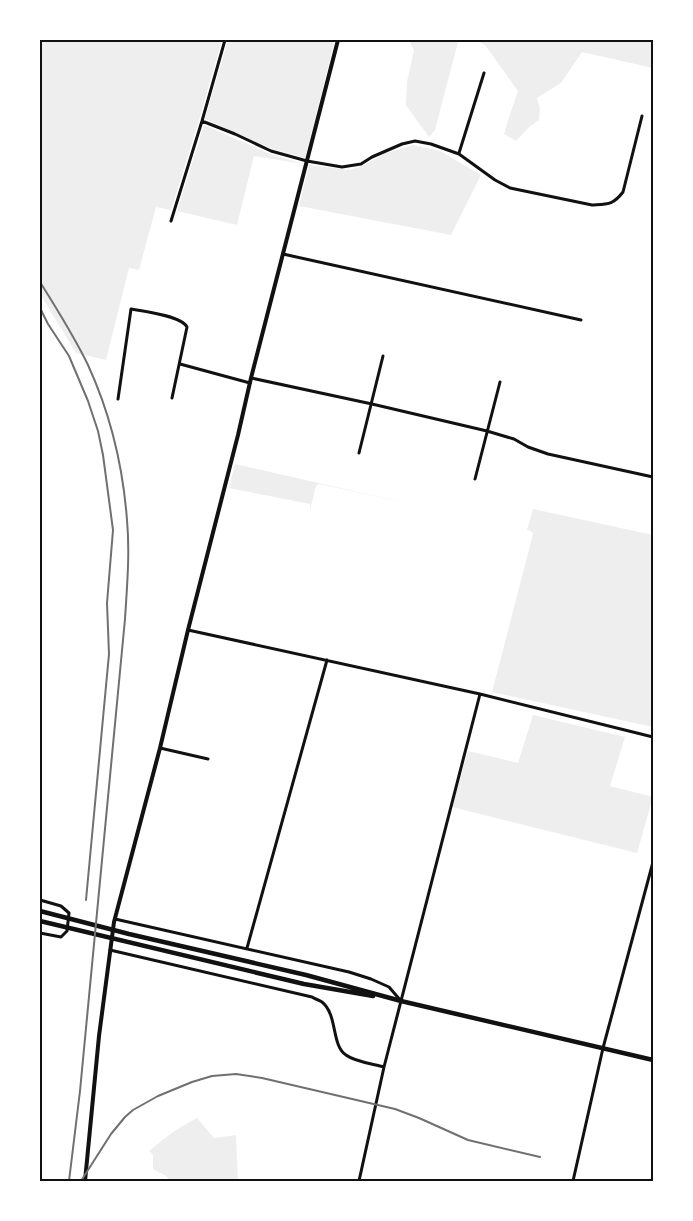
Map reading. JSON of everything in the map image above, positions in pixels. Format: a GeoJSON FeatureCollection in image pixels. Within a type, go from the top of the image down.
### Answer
{"type":"FeatureCollection","features":[{"type":"Feature","properties":{"kind":"main road"},"geometry":{"type":"LineString","coordinates":[[40,911],[129,934],[306,975],[515,1029],[653,1060]]}},
{"type":"Feature","properties":{"kind":"main road"},"geometry":{"type":"LineString","coordinates":[[40,922],[304,984],[401,1001]]}},
{"type":"Feature","properties":{"kind":"street"},"geometry":{"type":"LineString","coordinates":[[171,220],[225,40]]}},
{"type":"Feature","properties":{"kind":"street"},"geometry":{"type":"LineString","coordinates":[[84,1181],[99,1036],[115,919],[160,748],[188,630],[338,40]]}},
{"type":"Feature","properties":{"kind":"street"},"geometry":{"type":"LineString","coordinates":[[459,154],[484,73]]}},
{"type":"Feature","properties":{"kind":"street"},"geometry":{"type":"LineString","coordinates":[[202,121],[235,134],[271,152],[342,167],[360,164],[402,144],[415,141],[431,144],[459,154],[495,180],[510,188],[592,205],[616,201],[623,192],[642,116]]}},
{"type":"Feature","properties":{"kind":"street"},"geometry":{"type":"LineString","coordinates":[[283,254],[581,320]]}},
{"type":"Feature","properties":{"kind":"street"},"geometry":{"type":"LineString","coordinates":[[118,399],[131,309],[151,312],[175,319],[186,323],[188,327],[172,398]]}},
{"type":"Feature","properties":{"kind":"street"},"geometry":{"type":"LineString","coordinates":[[359,453],[384,356]]}},
{"type":"Feature","properties":{"kind":"street"},"geometry":{"type":"LineString","coordinates":[[180,364],[372,404],[487,431],[514,439],[528,447],[548,454],[653,477]]}},
{"type":"Feature","properties":{"kind":"street"},"geometry":{"type":"LineString","coordinates":[[475,479],[500,382]]}},
{"type":"Feature","properties":{"kind":"street"},"geometry":{"type":"LineString","coordinates":[[188,630],[480,694],[653,738]]}},
{"type":"Feature","properties":{"kind":"street"},"geometry":{"type":"LineString","coordinates":[[247,948],[327,660]]}},
{"type":"Feature","properties":{"kind":"street"},"geometry":{"type":"LineString","coordinates":[[359,1181],[384,1067],[480,694]]}},
{"type":"Feature","properties":{"kind":"street"},"geometry":{"type":"LineString","coordinates":[[160,748],[208,759]]}},
{"type":"Feature","properties":{"kind":"street"},"geometry":{"type":"LineString","coordinates":[[573,1181],[602,1048],[653,862]]}},
{"type":"Feature","properties":{"kind":"street"},"geometry":{"type":"LineString","coordinates":[[40,900],[61,906],[69,913],[68,931],[61,937],[40,933]]}},
{"type":"Feature","properties":{"kind":"street"},"geometry":{"type":"LineString","coordinates":[[115,919],[349,972],[389,986],[401,1001]]}},
{"type":"Feature","properties":{"kind":"street"},"geometry":{"type":"LineString","coordinates":[[110,950],[312,997],[322,1002],[330,1010],[340,1046],[345,1055],[384,1067]]}},
{"type":"Feature","properties":{"kind":"shaded area"},"geometry":{"type":"Polygon","coordinates":[[[40,40],[222,40],[171,210],[156,207],[139,270],[129,268],[106,360],[76,353],[40,294],[40,40]]]}},
{"type":"Feature","properties":{"kind":"shaded area"},"geometry":{"type":"Polygon","coordinates":[[[228,40],[335,40],[305,158],[272,149],[205,119],[228,40]]]}},
{"type":"Feature","properties":{"kind":"shaded area"},"geometry":{"type":"Polygon","coordinates":[[[409,40],[462,40],[458,42],[435,130],[429,137],[406,105],[407,82],[414,50],[409,40]]]}},
{"type":"Feature","properties":{"kind":"shaded area"},"geometry":{"type":"Polygon","coordinates":[[[476,40],[653,40],[653,68],[582,52],[561,83],[537,98],[540,109],[539,120],[529,127],[516,141],[504,134],[518,91],[485,45],[476,40]]]}},
{"type":"Feature","properties":{"kind":"shaded area"},"geometry":{"type":"Polygon","coordinates":[[[204,125],[270,154],[304,164],[254,156],[237,225],[177,211],[204,125]]]}},
{"type":"Feature","properties":{"kind":"shaded area"},"geometry":{"type":"Polygon","coordinates":[[[413,145],[440,151],[481,175],[451,235],[299,206],[309,165],[349,170],[362,166],[386,153],[413,145]]]}},
{"type":"Feature","properties":{"kind":"shaded area"},"geometry":{"type":"Polygon","coordinates":[[[235,464],[415,505],[319,484],[316,486],[310,510],[310,504],[229,488],[235,464]]]}},
{"type":"Feature","properties":{"kind":"shaded area"},"geometry":{"type":"Polygon","coordinates":[[[533,509],[653,535],[653,727],[492,692],[533,534],[527,530],[533,509]]]}},
{"type":"Feature","properties":{"kind":"shaded area"},"geometry":{"type":"Polygon","coordinates":[[[533,715],[625,737],[610,786],[653,797],[637,853],[452,807],[468,751],[518,763],[533,715]]]}},
{"type":"Feature","properties":{"kind":"shaded area"},"geometry":{"type":"Polygon","coordinates":[[[197,1118],[214,1138],[236,1135],[238,1181],[170,1181],[166,1176],[153,1169],[153,1155],[149,1151],[183,1125],[197,1118]]]}},
{"type":"Feature","properties":{"kind":"railway"},"geometry":{"type":"LineString","coordinates":[[40,282],[83,354],[103,402],[119,460],[128,532],[125,619],[80,1091],[69,1181]]}},
{"type":"Feature","properties":{"kind":"railway"},"geometry":{"type":"LineString","coordinates":[[40,308],[69,356],[98,431],[113,530],[107,603],[109,654],[86,900]]}},
{"type":"Feature","properties":{"kind":"railway"},"geometry":{"type":"LineString","coordinates":[[81,1181],[111,1134],[133,1110],[158,1096],[192,1082],[212,1076],[236,1074],[262,1078],[395,1109],[468,1140],[540,1157]]}}]}
